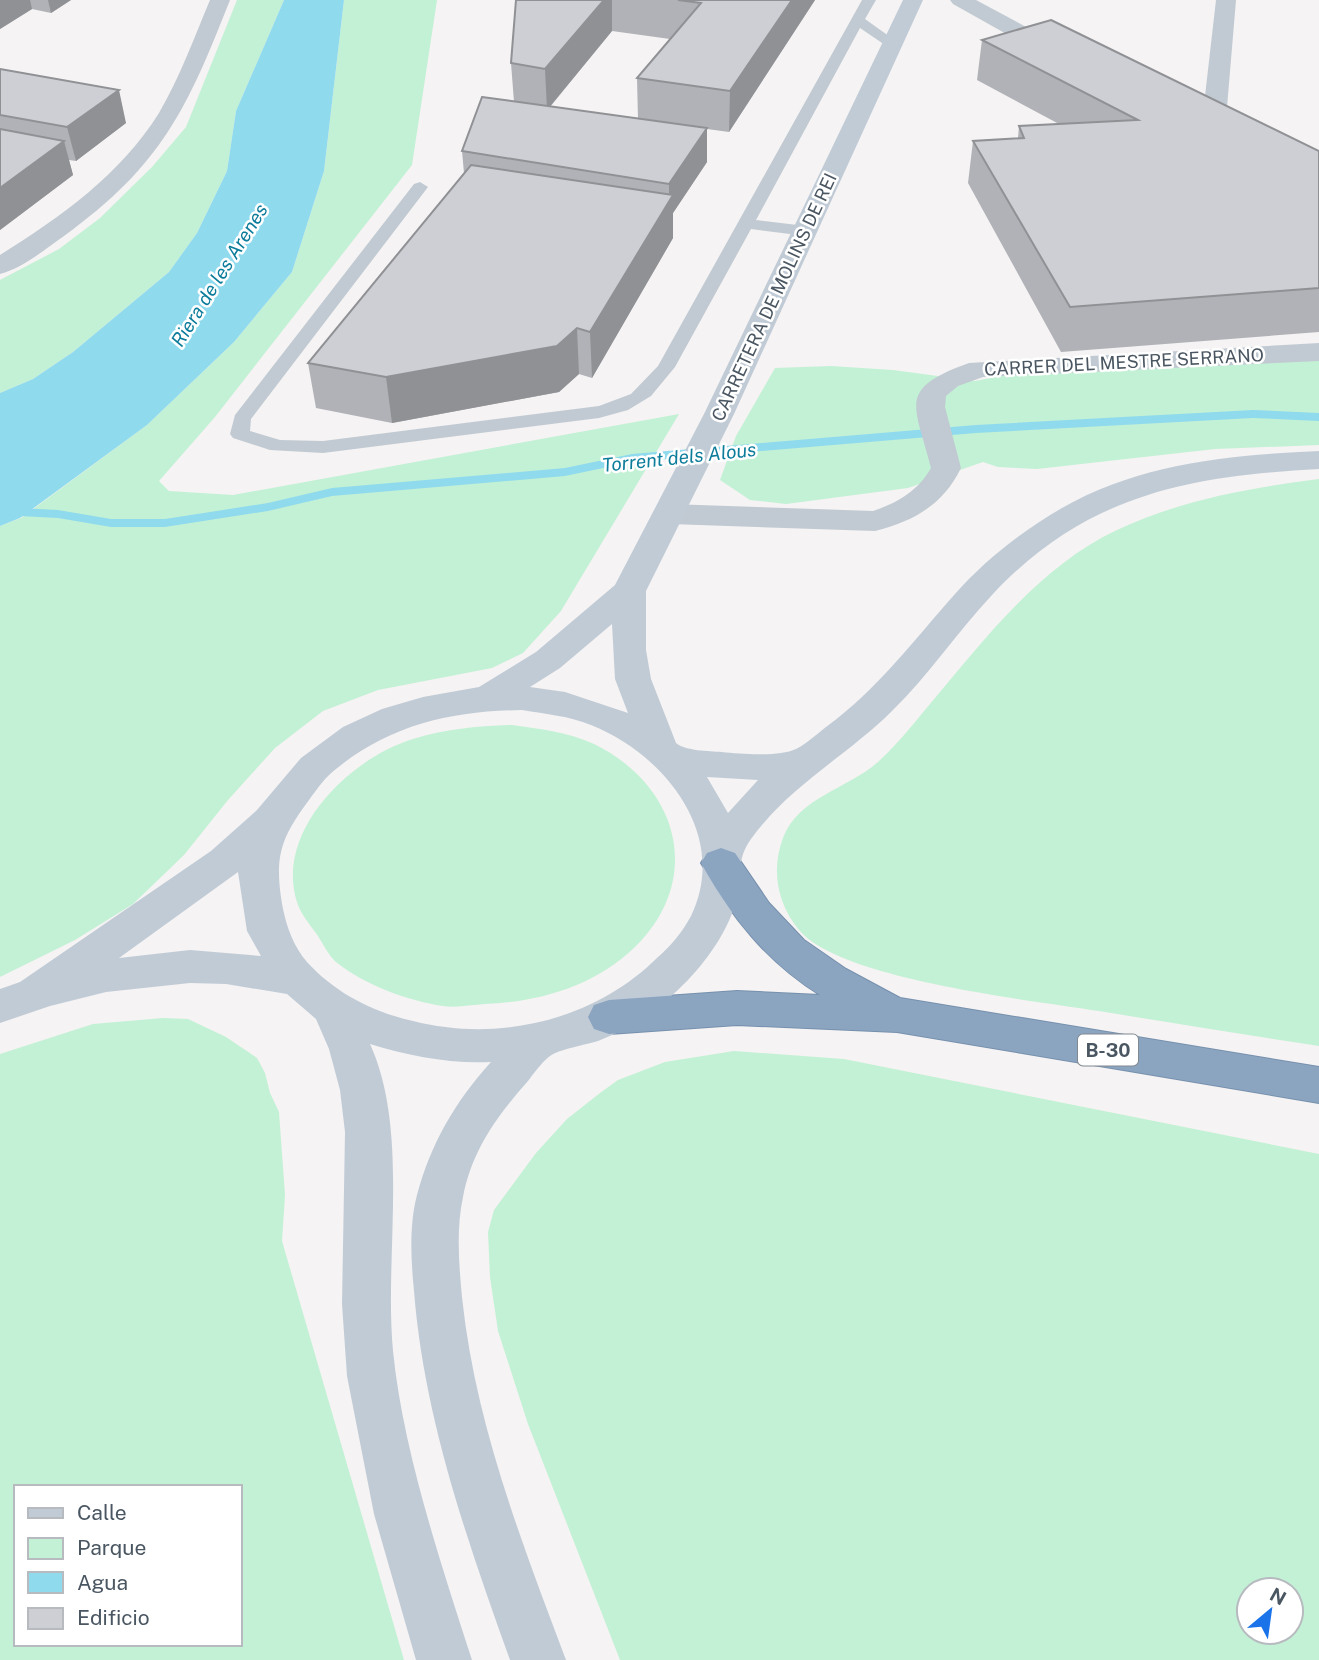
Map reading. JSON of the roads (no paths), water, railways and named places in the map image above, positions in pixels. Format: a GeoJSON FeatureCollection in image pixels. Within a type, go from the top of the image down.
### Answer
{"type":"FeatureCollection","features":[{"type":"Feature","properties":{"kind":"highway","name":"B-30"},"geometry":{"type":"LineString","coordinates":[[721,858],[742,900],[763,926],[804,965],[897,1015]]}},
{"type":"Feature","properties":{"kind":"highway","name":"B-30"},"geometry":{"type":"LineString","coordinates":[[609,1017],[737,1008],[897,1015],[1319,1085]]}},
{"type":"Feature","properties":{"kind":"main road","name":"CARRETERA DE MOLINS DE REI"},"geometry":{"type":"LineString","coordinates":[[487,698],[548,660],[629,591],[719,414],[913,0]]}},
{"type":"Feature","properties":{"kind":"main road"},"geometry":{"type":"LineString","coordinates":[[721,858],[746,817],[767,793],[879,704],[921,660],[956,614],[1001,567],[1093,503],[1119,491],[1173,474],[1228,465],[1319,460]]}},
{"type":"Feature","properties":{"kind":"main road","name":"CARRETERA DE MOLINS DE REI"},"geometry":{"type":"LineString","coordinates":[[629,591],[629,650],[634,679],[664,752]]}},
{"type":"Feature","properties":{"kind":"main road"},"geometry":{"type":"LineString","coordinates":[[17,999],[218,866],[273,818],[298,784],[345,743],[402,715],[487,698],[519,698],[578,709],[631,729],[664,752],[685,773],[702,797],[721,858],[721,888],[700,940],[668,974],[640,998],[609,1017],[538,1041],[491,1046],[449,1045],[416,1040],[359,1022],[333,1009],[296,979],[274,947],[262,917],[257,876],[273,818]]}},
{"type":"Feature","properties":{"kind":"main road"},"geometry":{"type":"LineString","coordinates":[[664,752],[719,767],[775,767],[810,759]]}},
{"type":"Feature","properties":{"kind":"main road"},"geometry":{"type":"LineString","coordinates":[[17,999],[141,971],[181,967],[246,970],[296,979]]}},
{"type":"Feature","properties":{"kind":"main road"},"geometry":{"type":"LineString","coordinates":[[333,1009],[347,1034],[366,1100],[371,1155],[366,1254],[368,1348],[376,1399],[408,1548],[444,1660]]}},
{"type":"Feature","properties":{"kind":"main road"},"geometry":{"type":"LineString","coordinates":[[538,1041],[500,1083],[455,1145],[442,1188],[435,1262],[448,1369],[464,1439],[538,1660]]}},
{"type":"Feature","properties":{"kind":"street"},"geometry":{"type":"LineString","coordinates":[[0,266],[79,215],[110,186],[153,138],[181,92],[220,0]]}},
{"type":"Feature","properties":{"kind":"street"},"geometry":{"type":"LineString","coordinates":[[960,0],[1083,66]]}},
{"type":"Feature","properties":{"kind":"street"},"geometry":{"type":"LineString","coordinates":[[1213,131],[1226,0]]}},
{"type":"Feature","properties":{"kind":"street"},"geometry":{"type":"LineString","coordinates":[[1189,119],[1239,143]]}},
{"type":"Feature","properties":{"kind":"street","name":"CARRER DEL MESTRE SERRANO"},"geometry":{"type":"LineString","coordinates":[[670,514],[875,521],[897,514],[931,494],[946,468],[930,407],[932,393],[948,380],[979,369],[1319,352]]}},
{"type":"Feature","properties":{"kind":"lane"},"geometry":{"type":"LineString","coordinates":[[420,187],[242,419],[240,434],[255,442],[279,447],[323,447],[599,412],[630,404],[650,389],[666,367],[869,0]]}},
{"type":"Feature","properties":{"kind":"lane"},"geometry":{"type":"LineString","coordinates":[[857,20],[893,44]]}},
{"type":"Feature","properties":{"kind":"lane"},"geometry":{"type":"LineString","coordinates":[[745,223],[806,231]]}},
{"type":"Feature","properties":{"kind":"water","name":"Riera de les Arenes"},"geometry":{"type":"Polygon","coordinates":[[[284,0],[344,0],[324,171],[292,272],[234,342],[147,425],[20,518],[0,526],[0,393],[33,379],[73,352],[169,272],[197,233],[227,171],[236,111],[284,0]]]}},
{"type":"Feature","properties":{"kind":"waterway","name":"Torrent dels Alous"},"geometry":{"type":"LineString","coordinates":[[0,511],[58,514],[111,523],[165,523],[268,507],[332,492],[565,472],[632,458],[976,429],[1253,414],[1319,417]]}}]}
